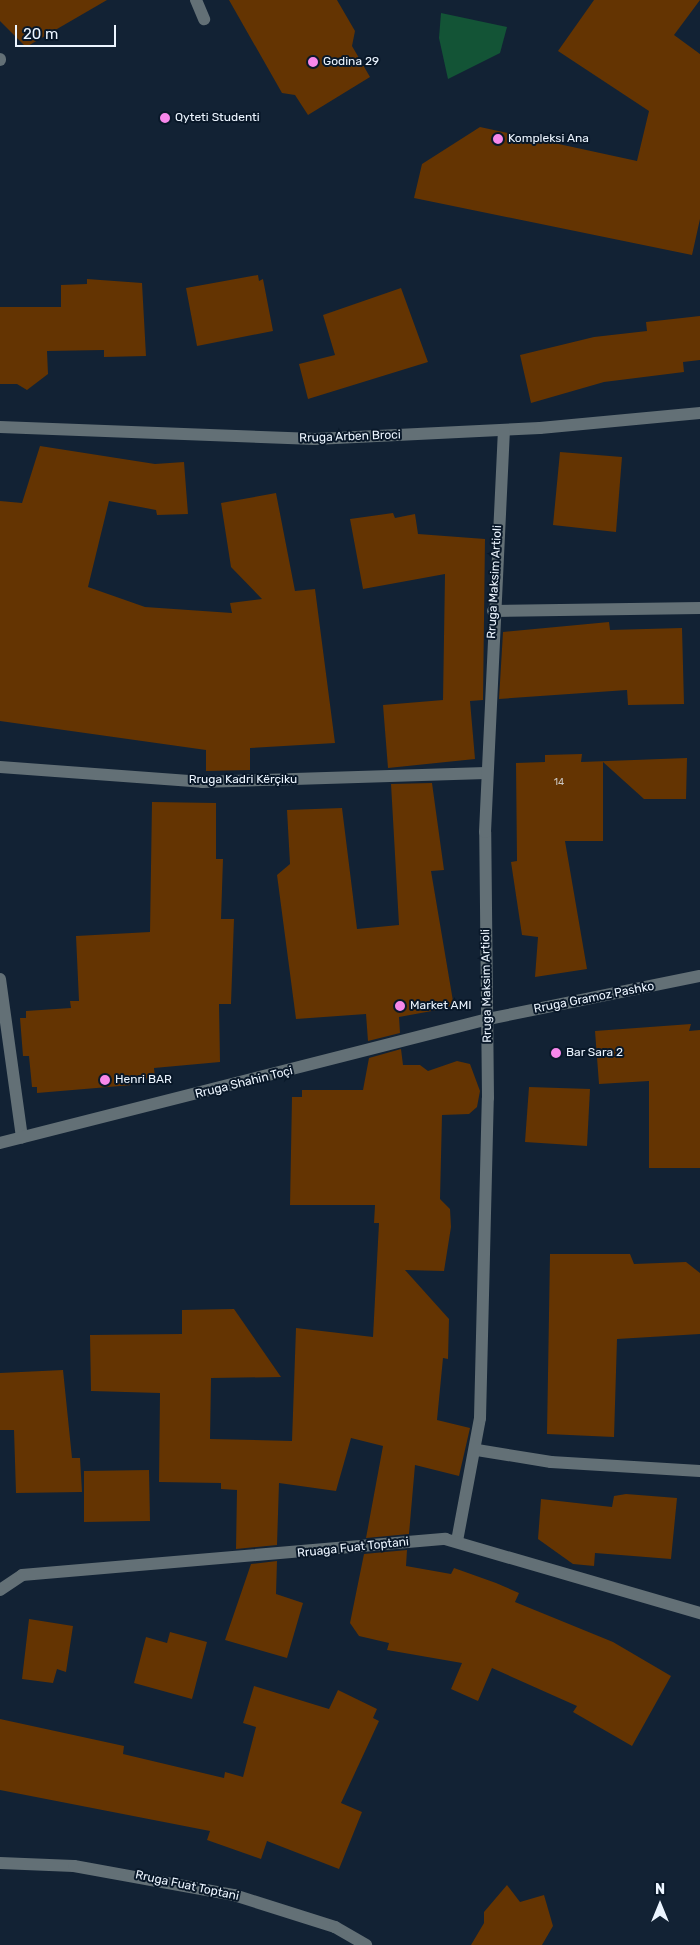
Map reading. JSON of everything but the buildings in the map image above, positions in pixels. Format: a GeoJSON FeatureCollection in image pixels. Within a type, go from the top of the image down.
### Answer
{"type":"FeatureCollection","features":[{"type":"Feature","properties":{"kind":"street"},"geometry":{"type":"LineString","coordinates":[[196,0],[204,19]]}},
{"type":"Feature","properties":{"kind":"street","name":"Rruga Arben Broci"},"geometry":{"type":"LineString","coordinates":[[0,427],[315,439],[504,430],[700,413]]}},
{"type":"Feature","properties":{"kind":"street","name":"Rruga Maksim Artioli"},"geometry":{"type":"LineString","coordinates":[[457,1541],[477,1450],[488,1019],[486,773],[493,610],[504,430]]}},
{"type":"Feature","properties":{"kind":"street"},"geometry":{"type":"LineString","coordinates":[[493,610],[700,608]]}},
{"type":"Feature","properties":{"kind":"street","name":"Rruga Kadri Kërçiku"},"geometry":{"type":"LineString","coordinates":[[0,767],[202,782],[486,773]]}},
{"type":"Feature","properties":{"kind":"street","name":"Rruga Gramoz Pashko"},"geometry":{"type":"LineString","coordinates":[[488,1019],[700,976]]}},
{"type":"Feature","properties":{"kind":"street"},"geometry":{"type":"LineString","coordinates":[[0,979],[22,1137]]}},
{"type":"Feature","properties":{"kind":"street","name":"Rruga Shahin Toçi"},"geometry":{"type":"LineString","coordinates":[[0,1143],[488,1019]]}},
{"type":"Feature","properties":{"kind":"street"},"geometry":{"type":"LineString","coordinates":[[477,1450],[551,1462],[700,1471]]}},
{"type":"Feature","properties":{"kind":"street","name":"Rruaga Fuat Toptani"},"geometry":{"type":"LineString","coordinates":[[0,1590],[22,1575],[457,1541],[700,1613]]}},
{"type":"Feature","properties":{"kind":"street","name":"Rruga Fuat Toptani"},"geometry":{"type":"LineString","coordinates":[[0,1863],[74,1866],[234,1895],[335,1927],[366,1945]]}},
{"type":"Feature","properties":{"kind":"green space"},"geometry":{"type":"Polygon","coordinates":[[[441,13],[507,27],[500,53],[448,79],[439,38],[441,13]]]}},
{"type":"Feature","properties":{"kind":"place","name":"Godina 29"},"geometry":{"type":"Point","coordinates":[313,62]}},
{"type":"Feature","properties":{"kind":"place","name":"Qyteti Studenti"},"geometry":{"type":"Point","coordinates":[165,118]}},
{"type":"Feature","properties":{"kind":"place","name":"Kompleksi Ana"},"geometry":{"type":"Point","coordinates":[498,139]}},
{"type":"Feature","properties":{"kind":"place","name":"Market AMI"},"geometry":{"type":"Point","coordinates":[400,1006]}},
{"type":"Feature","properties":{"kind":"place","name":"Bar Sara 2"},"geometry":{"type":"Point","coordinates":[556,1053]}},
{"type":"Feature","properties":{"kind":"place","name":"Henri BAR"},"geometry":{"type":"Point","coordinates":[105,1080]}}]}
